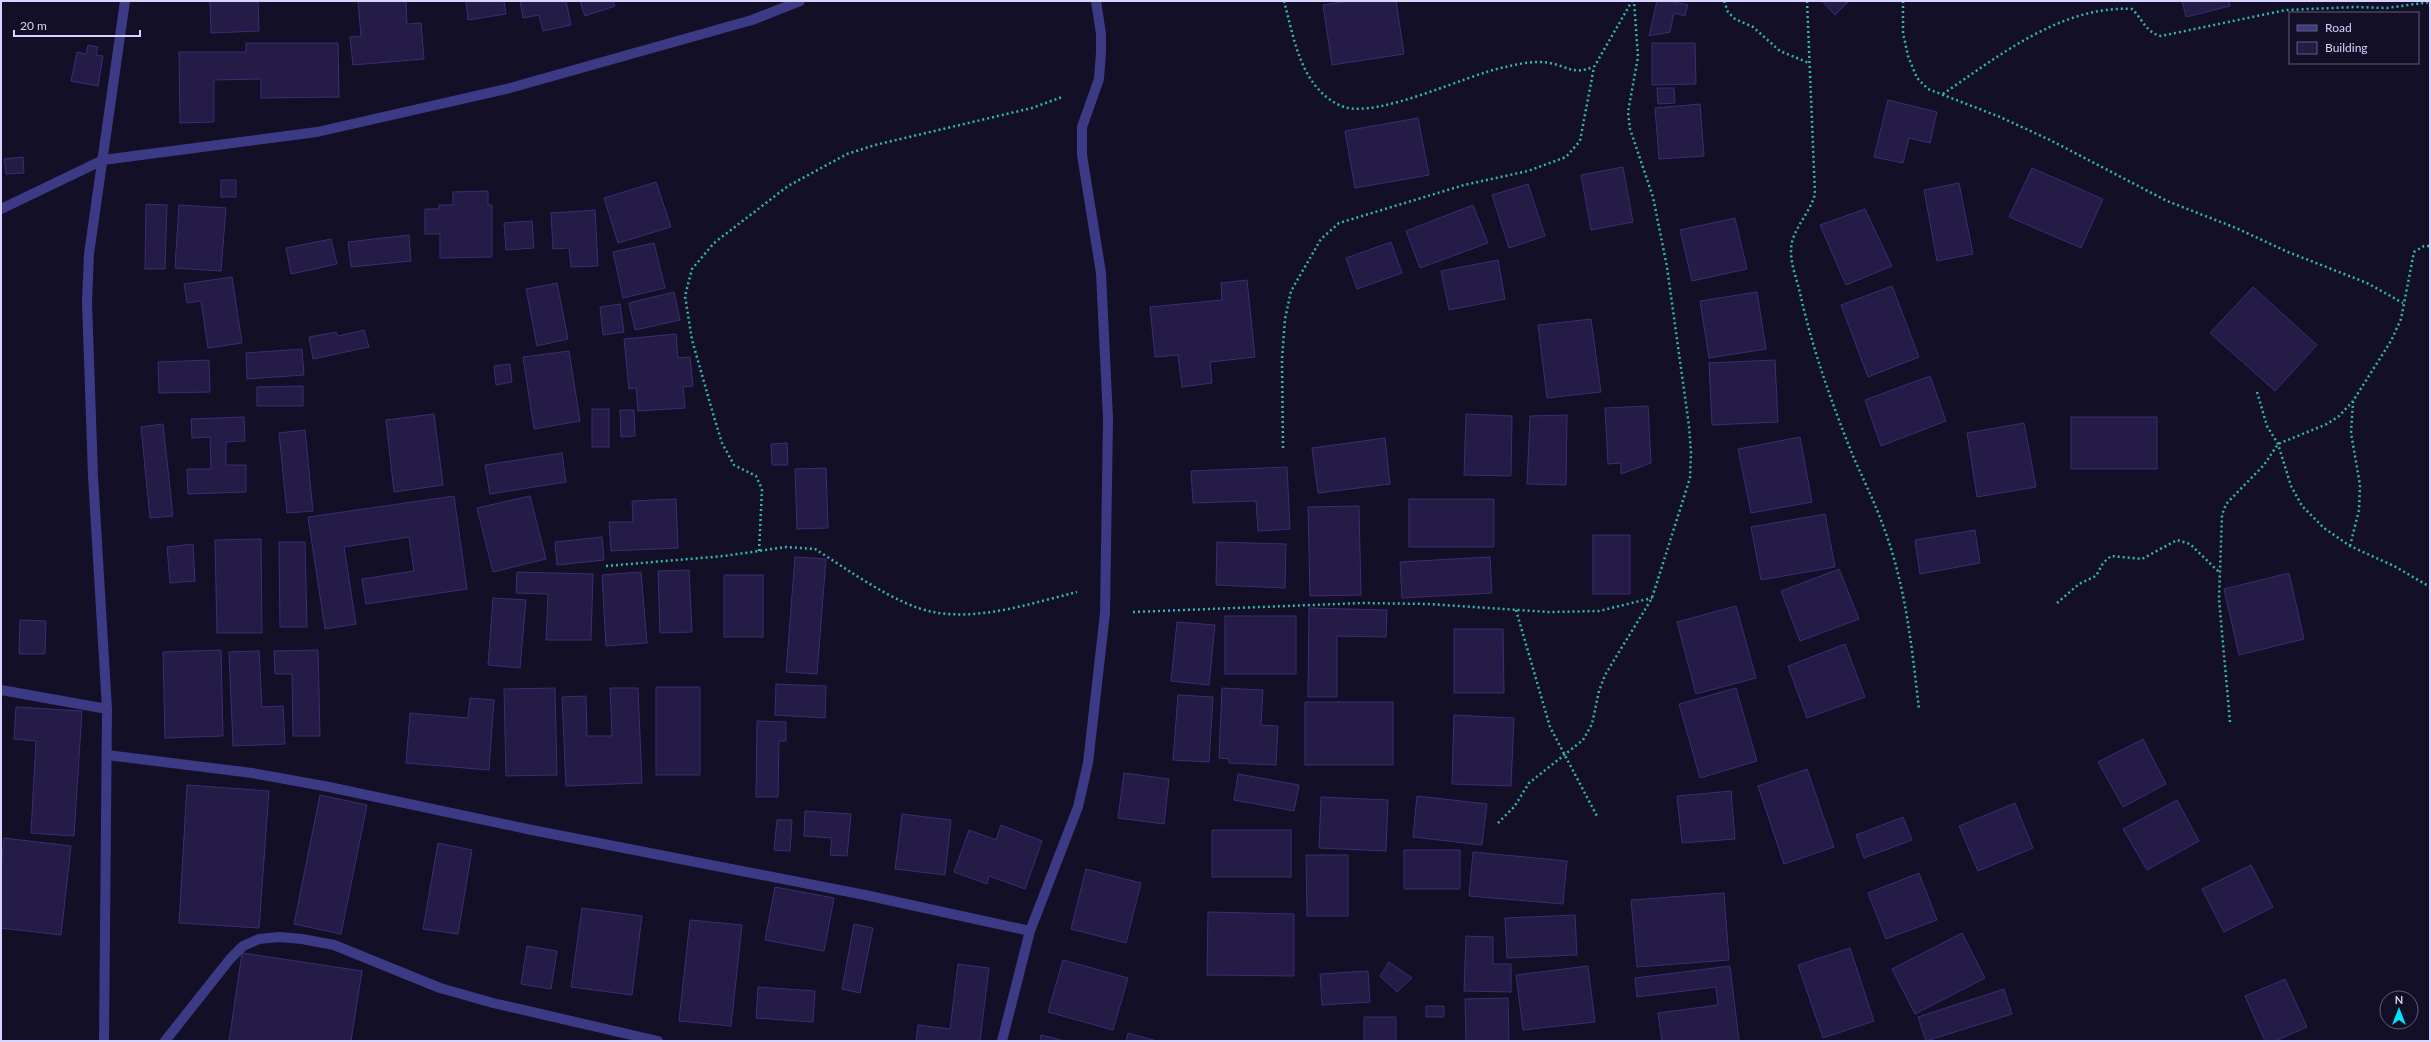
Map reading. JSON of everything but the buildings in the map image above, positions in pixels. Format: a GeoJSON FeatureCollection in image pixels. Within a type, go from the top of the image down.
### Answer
{"type":"FeatureCollection","features":[{"type":"Feature","properties":{"kind":"street"},"geometry":{"type":"LineString","coordinates":[[104,1041],[107,709],[93,476],[86,302],[89,254],[125,1]]}},
{"type":"Feature","properties":{"kind":"street"},"geometry":{"type":"LineString","coordinates":[[1,213],[6,207],[103,160],[318,132],[502,90],[752,20],[800,1]]}},
{"type":"Feature","properties":{"kind":"street"},"geometry":{"type":"LineString","coordinates":[[1002,1041],[1030,931],[1063,850],[1078,807],[1087,771],[1105,613],[1108,419],[1102,273],[1082,155],[1082,127],[1099,79],[1102,34],[1096,1]]}},
{"type":"Feature","properties":{"kind":"street"},"geometry":{"type":"LineString","coordinates":[[1,690],[107,709]]}},
{"type":"Feature","properties":{"kind":"street"},"geometry":{"type":"LineString","coordinates":[[107,755],[252,772],[532,830],[865,895],[1030,931]]}},
{"type":"Feature","properties":{"kind":"street"},"geometry":{"type":"LineString","coordinates":[[165,1041],[230,959],[244,946],[259,939],[279,937],[302,939],[334,945],[440,988],[493,1003],[658,1041]]}},
{"type":"Feature","properties":{"kind":"path"},"geometry":{"type":"LineString","coordinates":[[1284,1],[1301,59],[1310,79],[1323,95],[1345,107],[1372,108],[1407,99],[1481,73],[1534,62],[1550,63],[1575,72],[1594,67]]}},
{"type":"Feature","properties":{"kind":"path"},"geometry":{"type":"LineString","coordinates":[[1283,448],[1282,359],[1285,318],[1291,291],[1321,239],[1339,223],[1464,185],[1528,171],[1566,156],[1580,141],[1594,67],[1633,1]]}},
{"type":"Feature","properties":{"kind":"path"},"geometry":{"type":"LineString","coordinates":[[1498,823],[1514,807],[1529,783],[1565,756],[1583,740],[1592,724],[1599,691],[1605,675],[1652,598],[1662,571],[1690,478],[1691,453],[1682,364],[1667,267],[1653,197],[1630,129],[1628,112],[1638,57],[1633,1]]}},
{"type":"Feature","properties":{"kind":"path"},"geometry":{"type":"LineString","coordinates":[[1724,1],[1728,12],[1736,19],[1753,26],[1780,51],[1809,63]]}},
{"type":"Feature","properties":{"kind":"path"},"geometry":{"type":"LineString","coordinates":[[1807,1],[1815,194],[1812,206],[1794,236],[1791,252],[1805,318],[1819,363],[1853,456],[1886,531],[1901,583],[1919,708]]}},
{"type":"Feature","properties":{"kind":"path"},"geometry":{"type":"LineString","coordinates":[[1903,1],[1904,33],[1908,56],[1917,78],[1928,89],[2000,117],[2050,140],[2167,201],[2236,228],[2288,252],[2367,283],[2403,303]]}},
{"type":"Feature","properties":{"kind":"path"},"geometry":{"type":"LineString","coordinates":[[1942,95],[2030,35],[2073,18],[2109,10],[2132,9],[2150,31],[2161,36],[2286,10],[2356,7],[2387,8],[2430,2]]}},
{"type":"Feature","properties":{"kind":"path"},"geometry":{"type":"LineString","coordinates":[[759,551],[762,489],[756,476],[734,464],[722,443],[692,340],[685,296],[692,269],[714,243],[788,186],[847,154],[875,145],[1032,108],[1064,96],[1099,79]]}},
{"type":"Feature","properties":{"kind":"path"},"geometry":{"type":"LineString","coordinates":[[2230,722],[2219,572],[2222,515],[2226,504],[2264,464],[2278,444],[2327,424],[2339,416],[2353,401],[2391,342],[2401,318],[2414,252],[2424,246],[2430,246]]}},
{"type":"Feature","properties":{"kind":"path"},"geometry":{"type":"LineString","coordinates":[[2257,392],[2267,426],[2278,444],[2291,486],[2302,506],[2324,528],[2350,546],[2396,567],[2430,587]]}},
{"type":"Feature","properties":{"kind":"path"},"geometry":{"type":"LineString","coordinates":[[2350,546],[2359,510],[2360,485],[2352,432],[2353,401]]}},
{"type":"Feature","properties":{"kind":"path"},"geometry":{"type":"LineString","coordinates":[[2057,603],[2079,584],[2096,576],[2103,563],[2111,556],[2142,559],[2177,540],[2190,544],[2219,572]]}},
{"type":"Feature","properties":{"kind":"path"},"geometry":{"type":"LineString","coordinates":[[606,566],[682,560],[786,547],[815,549],[909,604],[932,612],[955,615],[996,610],[1106,586]]}},
{"type":"Feature","properties":{"kind":"path"},"geometry":{"type":"LineString","coordinates":[[1105,613],[1363,603],[1428,604],[1550,612],[1599,610],[1652,598]]}},
{"type":"Feature","properties":{"kind":"path"},"geometry":{"type":"LineString","coordinates":[[1516,610],[1550,727],[1598,818]]}}]}
